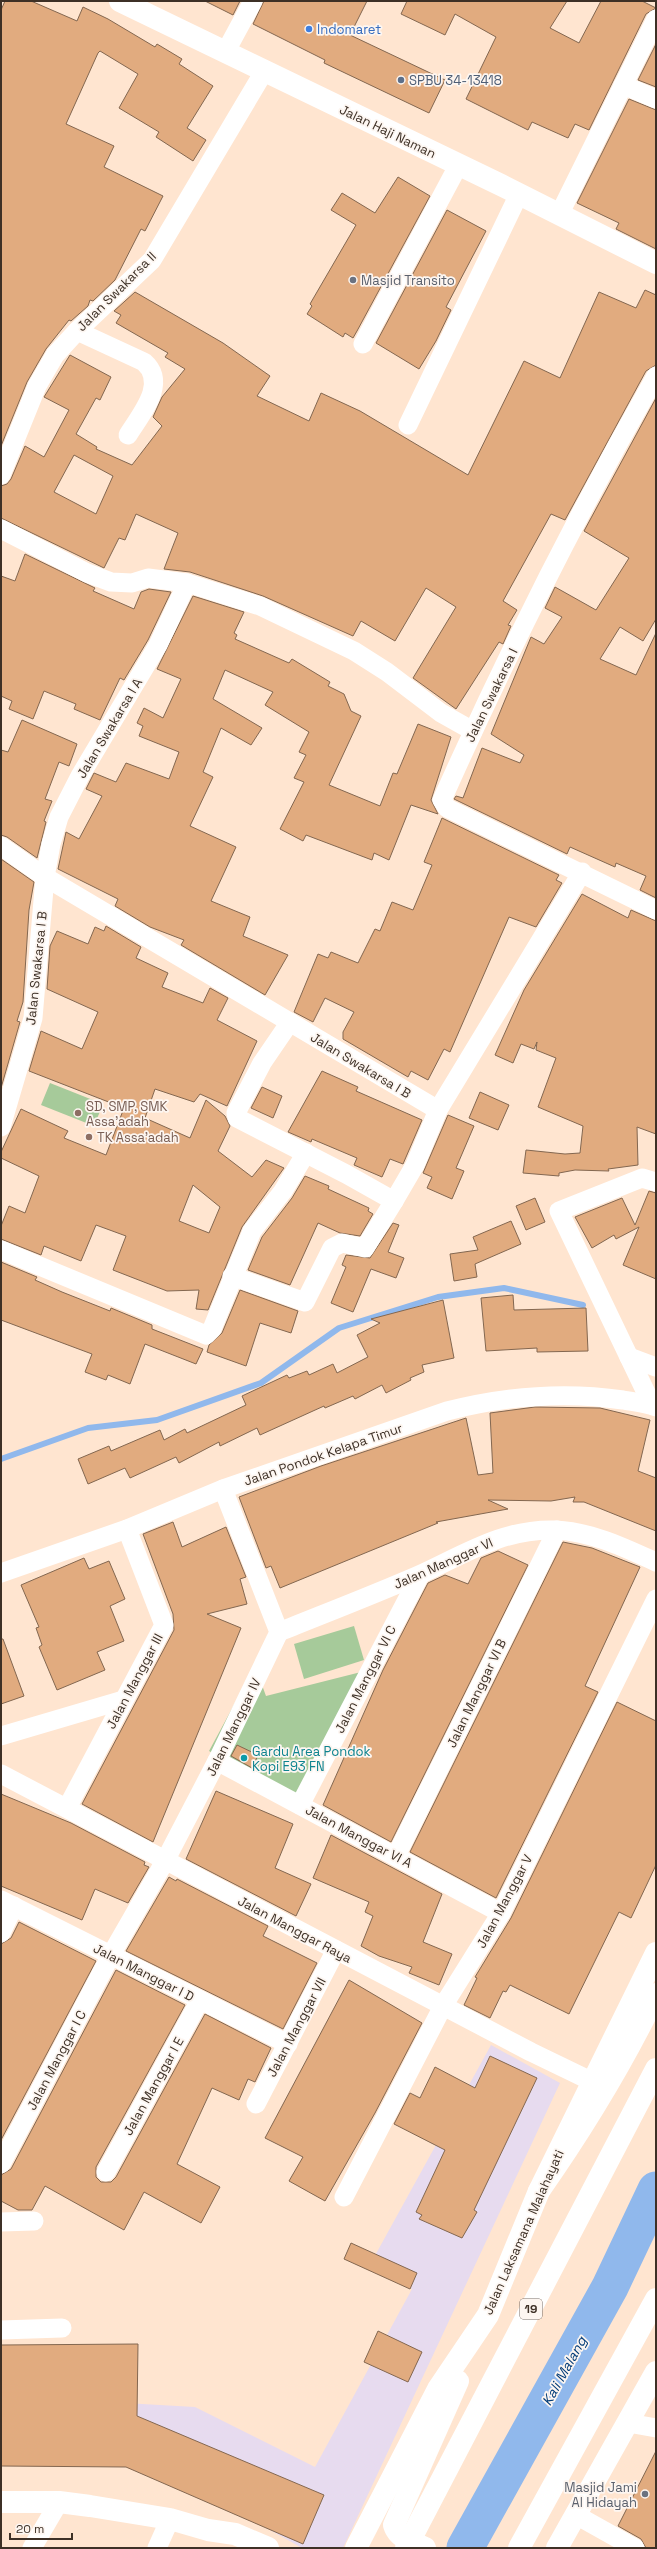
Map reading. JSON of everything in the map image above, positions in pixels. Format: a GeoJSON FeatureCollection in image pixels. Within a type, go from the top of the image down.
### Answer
{"type":"FeatureCollection","features":[{"type":"Feature","properties":{"kind":"main road","name":"Jalan Haji Naman"},"geometry":{"type":"LineString","coordinates":[[120,1],[459,164],[656,263]]}},
{"type":"Feature","properties":{"kind":"main road","name":"Jalan Laksamana Malahayati"},"geometry":{"type":"LineString","coordinates":[[356,2548],[438,2389],[488,2315],[539,2191],[591,2081],[656,1953]]}},
{"type":"Feature","properties":{"kind":"main road"},"geometry":{"type":"LineString","coordinates":[[539,2191],[579,2134],[603,2095],[653,2001]]}},
{"type":"Feature","properties":{"kind":"main road","name":"19"},"geometry":{"type":"LineString","coordinates":[[417,2547],[656,2069]]}},
{"type":"Feature","properties":{"kind":"main road"},"geometry":{"type":"LineString","coordinates":[[520,2548],[656,2299]]}},
{"type":"Feature","properties":{"kind":"main road"},"geometry":{"type":"LineString","coordinates":[[417,2547],[396,2532],[394,2525],[453,2391],[478,2341],[488,2315]]}},
{"type":"Feature","properties":{"kind":"main road"},"geometry":{"type":"LineString","coordinates":[[557,2548],[656,2372]]}},
{"type":"Feature","properties":{"kind":"main road"},"geometry":{"type":"LineString","coordinates":[[1,2502],[59,2502],[170,2519],[208,2530],[235,2534],[268,2548]]}},
{"type":"Feature","properties":{"kind":"main road"},"geometry":{"type":"LineString","coordinates":[[208,2530],[229,2548]]}},
{"type":"Feature","properties":{"kind":"street"},"geometry":{"type":"LineString","coordinates":[[226,51],[253,1]]}},
{"type":"Feature","properties":{"kind":"street"},"geometry":{"type":"LineString","coordinates":[[559,215],[656,19]]}},
{"type":"Feature","properties":{"kind":"street","name":"Jalan Swakarsa II"},"geometry":{"type":"LineString","coordinates":[[1,475],[37,386],[55,355],[76,331],[152,260],[265,70]]}},
{"type":"Feature","properties":{"kind":"street"},"geometry":{"type":"LineString","coordinates":[[623,85],[656,99]]}},
{"type":"Feature","properties":{"kind":"street"},"geometry":{"type":"LineString","coordinates":[[363,344],[459,164]]}},
{"type":"Feature","properties":{"kind":"street"},"geometry":{"type":"LineString","coordinates":[[408,425],[519,194]]}},
{"type":"Feature","properties":{"kind":"street"},"geometry":{"type":"LineString","coordinates":[[76,331],[144,362],[151,368],[154,377],[152,393],[128,435]]}},
{"type":"Feature","properties":{"kind":"street","name":"Jalan Swakarsa I"},"geometry":{"type":"LineString","coordinates":[[656,376],[560,557],[473,731],[442,800],[443,805],[582,872],[656,910]]}},
{"type":"Feature","properties":{"kind":"street"},"geometry":{"type":"LineString","coordinates":[[1,529],[87,573],[110,582],[132,583],[148,578],[187,583],[260,606],[328,637],[387,672],[441,713],[473,731]]}},
{"type":"Feature","properties":{"kind":"street","name":"Jalan Swakarsa I A"},"geometry":{"type":"LineString","coordinates":[[45,877],[51,844],[68,796],[144,670],[187,583]]}},
{"type":"Feature","properties":{"kind":"street","name":"Jalan Swakarsa I B"},"geometry":{"type":"LineString","coordinates":[[1,846],[45,877],[438,1110]]}},
{"type":"Feature","properties":{"kind":"street"},"geometry":{"type":"LineString","coordinates":[[232,1276],[305,1302],[332,1248],[342,1243],[365,1248],[415,1165],[438,1110],[582,872]]}},
{"type":"Feature","properties":{"kind":"street","name":"Jalan Swakarsa I B"},"geometry":{"type":"LineString","coordinates":[[1,1127],[33,1018],[45,877]]}},
{"type":"Feature","properties":{"kind":"street"},"geometry":{"type":"LineString","coordinates":[[290,1022],[262,1063],[236,1116],[238,1120],[306,1153],[394,1202]]}},
{"type":"Feature","properties":{"kind":"street"},"geometry":{"type":"LineString","coordinates":[[1,1250],[203,1334],[208,1334],[212,1328],[232,1276],[252,1231],[283,1191],[306,1153]]}},
{"type":"Feature","properties":{"kind":"street"},"geometry":{"type":"LineString","coordinates":[[654,1406],[559,1211],[642,1178],[656,1182]]}},
{"type":"Feature","properties":{"kind":"street"},"geometry":{"type":"LineString","coordinates":[[629,1357],[656,1367]]}},
{"type":"Feature","properties":{"kind":"street","name":"Jalan Pondok Kelapa Timur"},"geometry":{"type":"LineString","coordinates":[[1,1573],[127,1529],[223,1489],[447,1411],[482,1402],[550,1395],[586,1395],[654,1406]]}},
{"type":"Feature","properties":{"kind":"street"},"geometry":{"type":"LineString","coordinates":[[223,1489],[279,1632]]}},
{"type":"Feature","properties":{"kind":"street","name":"Jalan Manggar III"},"geometry":{"type":"LineString","coordinates":[[67,1808],[164,1625],[127,1529]]}},
{"type":"Feature","properties":{"kind":"street","name":"Jalan Manggar VI"},"geometry":{"type":"LineString","coordinates":[[279,1632],[420,1574],[489,1540],[538,1530],[557,1530],[603,1538],[656,1562]]}},
{"type":"Feature","properties":{"kind":"street","name":"Jalan Manggar VI B"},"geometry":{"type":"LineString","coordinates":[[396,1856],[557,1530]]}},
{"type":"Feature","properties":{"kind":"street","name":"Jalan Manggar VI C"},"geometry":{"type":"LineString","coordinates":[[300,1805],[420,1574]]}},
{"type":"Feature","properties":{"kind":"street","name":"Jalan Manggar V"},"geometry":{"type":"LineString","coordinates":[[344,2197],[443,2006],[501,1913],[656,1599]]}},
{"type":"Feature","properties":{"kind":"street","name":"Jalan Manggar IV"},"geometry":{"type":"LineString","coordinates":[[111,1955],[165,1861],[217,1761],[279,1632]]}},
{"type":"Feature","properties":{"kind":"street"},"geometry":{"type":"LineString","coordinates":[[1,1736],[123,1700]]}},
{"type":"Feature","properties":{"kind":"street","name":"Jalan Manggar VI A"},"geometry":{"type":"LineString","coordinates":[[217,1761],[501,1913]]}},
{"type":"Feature","properties":{"kind":"street","name":"Jalan Manggar Raya"},"geometry":{"type":"LineString","coordinates":[[1,1774],[443,2006],[591,2081]]}},
{"type":"Feature","properties":{"kind":"street"},"geometry":{"type":"LineString","coordinates":[[1,1933],[8,1903]]}},
{"type":"Feature","properties":{"kind":"street","name":"Jalan Manggar I D"},"geometry":{"type":"LineString","coordinates":[[8,1903],[288,2044]]}},
{"type":"Feature","properties":{"kind":"street","name":"Jalan Manggar VII"},"geometry":{"type":"LineString","coordinates":[[256,2104],[336,1950]]}},
{"type":"Feature","properties":{"kind":"street","name":"Jalan Manggar I C"},"geometry":{"type":"LineString","coordinates":[[1,2164],[111,1955]]}},
{"type":"Feature","properties":{"kind":"street","name":"Jalan Manggar I E"},"geometry":{"type":"LineString","coordinates":[[106,2172],[200,2000]]}},
{"type":"Feature","properties":{"kind":"street"},"geometry":{"type":"LineString","coordinates":[[1,2222],[34,2221]]}},
{"type":"Feature","properties":{"kind":"street"},"geometry":{"type":"LineString","coordinates":[[1,2330],[62,2328]]}},
{"type":"Feature","properties":{"kind":"street"},"geometry":{"type":"LineString","coordinates":[[628,2423],[656,2428]]}},
{"type":"Feature","properties":{"kind":"street"},"geometry":{"type":"LineString","coordinates":[[32,2548],[59,2502]]}},
{"type":"Feature","properties":{"kind":"street"},"geometry":{"type":"LineString","coordinates":[[576,2515],[605,2540],[635,2548]]}},
{"type":"Feature","properties":{"kind":"street"},"geometry":{"type":"LineString","coordinates":[[157,2548],[170,2519]]}},
{"type":"Feature","properties":{"kind":"shaded area"},"geometry":{"type":"Polygon","coordinates":[[[491,2045],[560,2083],[343,2548],[302,2548],[162,2469],[1,2396],[195,2407],[315,2467],[412,2289],[372,2261],[491,2045]]]}},
{"type":"Feature","properties":{"kind":"green space"},"geometry":{"type":"Polygon","coordinates":[[[50,1083],[103,1104],[94,1126],[41,1105],[50,1083]]]}},
{"type":"Feature","properties":{"kind":"green space"},"geometry":{"type":"Polygon","coordinates":[[[354,1626],[364,1660],[304,1679],[294,1644],[354,1626]]]}},
{"type":"Feature","properties":{"kind":"green space"},"geometry":{"type":"Polygon","coordinates":[[[255,1666],[266,1696],[361,1672],[296,1798],[209,1751],[255,1666]]]}},
{"type":"Feature","properties":{"kind":"building"},"geometry":{"type":"Polygon","coordinates":[[[5,1],[31,1],[77,21],[83,7],[108,19],[155,47],[157,44],[182,59],[179,64],[213,86],[187,128],[206,140],[193,161],[156,137],[159,132],[119,108],[138,74],[100,51],[98,53],[66,124],[114,146],[104,167],[163,196],[145,231],[141,229],[115,280],[93,301],[90,300],[88,306],[71,321],[69,320],[46,349],[27,382],[1,446],[1,10],[5,1]]]}},
{"type":"Feature","properties":{"kind":"building"},"geometry":{"type":"Polygon","coordinates":[[[205,1],[240,1],[233,15],[205,1]]]}},
{"type":"Feature","properties":{"kind":"building"},"geometry":{"type":"Polygon","coordinates":[[[264,1],[367,1],[350,35],[445,80],[429,113],[324,63],[325,60],[253,24],[264,1]]]}},
{"type":"Feature","properties":{"kind":"building"},"geometry":{"type":"Polygon","coordinates":[[[407,1],[567,1],[550,28],[579,43],[601,1],[642,1],[656,8],[646,14],[589,130],[575,124],[568,138],[532,122],[528,130],[466,99],[496,37],[455,14],[445,35],[401,14],[407,1]]]}},
{"type":"Feature","properties":{"kind":"building"},"geometry":{"type":"Polygon","coordinates":[[[656,44],[656,87],[638,80],[656,44]]]}},
{"type":"Feature","properties":{"kind":"building"},"geometry":{"type":"Polygon","coordinates":[[[629,99],[656,110],[656,249],[616,229],[619,223],[577,203],[629,99]]]}},
{"type":"Feature","properties":{"kind":"building"},"geometry":{"type":"Polygon","coordinates":[[[398,177],[430,196],[353,338],[345,333],[343,337],[307,314],[312,306],[310,304],[356,225],[331,210],[342,193],[375,213],[398,177]]]}},
{"type":"Feature","properties":{"kind":"building"},"geometry":{"type":"Polygon","coordinates":[[[447,210],[486,231],[446,307],[451,310],[436,341],[419,369],[376,343],[447,210]]]}},
{"type":"Feature","properties":{"kind":"building"},"geometry":{"type":"Polygon","coordinates":[[[645,290],[656,295],[656,365],[646,371],[565,520],[551,514],[503,601],[517,610],[508,625],[511,626],[503,644],[499,642],[456,709],[413,678],[456,607],[426,588],[395,641],[361,621],[353,636],[263,596],[190,572],[164,569],[178,533],[136,514],[125,540],[119,538],[104,568],[1,518],[1,486],[7,484],[11,479],[25,446],[44,457],[69,410],[44,397],[70,355],[111,377],[100,400],[96,398],[76,434],[97,447],[96,449],[132,465],[162,426],[153,417],[162,397],[185,369],[165,357],[168,353],[116,323],[121,315],[114,311],[135,292],[223,343],[270,376],[257,396],[309,421],[321,393],[360,411],[468,475],[524,361],[560,378],[599,292],[636,308],[645,290]],[[74,455],[54,492],[96,514],[113,476],[74,455]]]}},
{"type":"Feature","properties":{"kind":"building"},"geometry":{"type":"Polygon","coordinates":[[[656,398],[656,619],[643,641],[620,627],[600,659],[636,675],[656,633],[656,898],[640,890],[646,876],[616,863],[615,867],[570,847],[567,854],[454,799],[456,796],[463,798],[482,748],[520,763],[524,755],[491,734],[531,637],[544,644],[562,617],[545,608],[555,587],[596,610],[629,558],[584,531],[656,398]]]}},
{"type":"Feature","properties":{"kind":"building"},"geometry":{"type":"Polygon","coordinates":[[[25,554],[95,588],[93,591],[134,609],[141,592],[149,589],[171,592],[148,640],[124,680],[120,678],[100,720],[74,709],[76,704],[44,691],[33,719],[9,709],[12,701],[1,696],[1,576],[15,581],[25,554]]]}},
{"type":"Feature","properties":{"kind":"building"},"geometry":{"type":"Polygon","coordinates":[[[193,596],[244,612],[234,633],[237,635],[235,639],[289,663],[292,659],[330,682],[328,686],[344,694],[351,711],[361,716],[329,785],[380,806],[393,773],[397,774],[418,724],[451,737],[431,800],[438,814],[411,805],[389,860],[374,853],[372,860],[306,835],[303,841],[280,829],[304,782],[294,778],[306,755],[299,752],[309,732],[265,705],[273,692],[225,670],[213,699],[262,728],[251,745],[221,728],[203,772],[213,777],[190,826],[236,847],[211,901],[250,917],[243,936],[288,955],[265,995],[181,945],[184,940],[150,927],[115,906],[118,899],[58,869],[66,832],[79,839],[102,796],[86,789],[94,773],[116,782],[126,763],[169,779],[179,752],[139,736],[143,726],[137,723],[144,708],[163,718],[181,679],[157,669],[193,596]]]}},
{"type":"Feature","properties":{"kind":"building"},"geometry":{"type":"Polygon","coordinates":[[[22,720],[77,744],[69,766],[59,762],[45,799],[52,801],[44,821],[46,822],[37,858],[7,837],[1,835],[1,750],[8,752],[22,720]]]}},
{"type":"Feature","properties":{"kind":"building"},"geometry":{"type":"Polygon","coordinates":[[[442,818],[559,875],[556,880],[562,883],[536,927],[509,917],[450,1052],[444,1049],[428,1080],[411,1071],[408,1077],[343,1039],[343,1032],[354,1012],[325,998],[313,1022],[294,1012],[318,954],[328,958],[331,952],[358,963],[375,929],[380,931],[392,902],[413,910],[432,865],[424,862],[442,818]]]}},
{"type":"Feature","properties":{"kind":"building"},"geometry":{"type":"Polygon","coordinates":[[[1,859],[34,882],[29,910],[23,1002],[17,1021],[20,1022],[1,1088],[1,859]]]}},
{"type":"Feature","properties":{"kind":"building"},"geometry":{"type":"Polygon","coordinates":[[[582,894],[628,918],[631,910],[656,921],[656,1134],[637,1127],[638,1165],[608,1169],[609,1171],[575,1170],[559,1173],[559,1176],[523,1173],[526,1150],[565,1154],[580,1153],[583,1126],[538,1107],[556,1058],[536,1050],[537,1042],[534,1049],[521,1044],[513,1063],[495,1055],[524,990],[582,894]]]}},
{"type":"Feature","properties":{"kind":"building"},"geometry":{"type":"Polygon","coordinates":[[[106,926],[141,947],[136,958],[168,973],[162,987],[203,1003],[210,988],[228,998],[217,1020],[257,1041],[227,1106],[200,1094],[194,1102],[155,1089],[145,1118],[190,1138],[206,1100],[225,1116],[230,1126],[218,1151],[252,1177],[266,1160],[284,1168],[242,1227],[208,1310],[196,1309],[199,1290],[167,1291],[113,1270],[126,1236],[96,1225],[81,1261],[44,1246],[41,1255],[1,1239],[1,1226],[9,1206],[25,1213],[39,1176],[1,1158],[1,1152],[21,1109],[68,1131],[64,1138],[106,1155],[124,1108],[29,1071],[41,1031],[82,1049],[98,1012],[47,989],[50,946],[57,931],[88,944],[95,927],[104,931],[106,926]],[[193,1185],[179,1221],[209,1233],[220,1207],[193,1185]]]}},
{"type":"Feature","properties":{"kind":"building"},"geometry":{"type":"Polygon","coordinates":[[[322,1071],[358,1087],[356,1091],[422,1120],[403,1164],[390,1159],[382,1177],[354,1165],[357,1158],[312,1139],[311,1142],[288,1132],[322,1071]]]}},
{"type":"Feature","properties":{"kind":"building"},"geometry":{"type":"Polygon","coordinates":[[[262,1087],[282,1096],[273,1118],[251,1108],[262,1087]]]}},
{"type":"Feature","properties":{"kind":"building"},"geometry":{"type":"Polygon","coordinates":[[[480,1092],[509,1105],[498,1130],[469,1118],[480,1092]]]}},
{"type":"Feature","properties":{"kind":"building"},"geometry":{"type":"Polygon","coordinates":[[[448,1115],[474,1126],[456,1168],[464,1171],[452,1199],[427,1188],[432,1177],[423,1173],[448,1115]]]}},
{"type":"Feature","properties":{"kind":"building"},"geometry":{"type":"Polygon","coordinates":[[[305,1176],[329,1186],[328,1189],[369,1208],[368,1211],[373,1214],[360,1236],[340,1233],[318,1223],[290,1285],[248,1270],[262,1237],[292,1198],[305,1176]]]}},
{"type":"Feature","properties":{"kind":"building"},"geometry":{"type":"Polygon","coordinates":[[[649,1191],[656,1193],[656,1279],[623,1265],[639,1227],[616,1239],[614,1235],[592,1248],[575,1217],[622,1198],[635,1225],[649,1191]]]}},
{"type":"Feature","properties":{"kind":"building"},"geometry":{"type":"Polygon","coordinates":[[[535,1198],[545,1222],[526,1230],[516,1206],[535,1198]]]}},
{"type":"Feature","properties":{"kind":"building"},"geometry":{"type":"Polygon","coordinates":[[[511,1221],[521,1244],[475,1264],[477,1277],[454,1281],[450,1254],[478,1250],[473,1237],[511,1221]]]}},
{"type":"Feature","properties":{"kind":"building"},"geometry":{"type":"Polygon","coordinates":[[[393,1223],[399,1225],[388,1252],[404,1258],[396,1278],[371,1269],[353,1312],[331,1303],[346,1267],[342,1265],[346,1255],[370,1258],[393,1223]]]}},
{"type":"Feature","properties":{"kind":"building"},"geometry":{"type":"Polygon","coordinates":[[[1,1262],[37,1277],[35,1280],[62,1292],[110,1311],[111,1308],[152,1325],[152,1329],[203,1349],[196,1364],[145,1344],[130,1384],[108,1375],[106,1380],[85,1372],[92,1354],[1,1320],[1,1262]]]}},
{"type":"Feature","properties":{"kind":"building"},"geometry":{"type":"Polygon","coordinates":[[[240,1290],[298,1311],[291,1333],[260,1323],[246,1366],[207,1352],[209,1345],[222,1333],[240,1290]]]}},
{"type":"Feature","properties":{"kind":"building"},"geometry":{"type":"Polygon","coordinates":[[[513,1295],[514,1310],[586,1308],[588,1351],[537,1352],[537,1348],[486,1351],[481,1298],[513,1295]]]}},
{"type":"Feature","properties":{"kind":"building"},"geometry":{"type":"Polygon","coordinates":[[[443,1300],[454,1358],[422,1365],[424,1372],[410,1378],[411,1380],[386,1393],[382,1385],[355,1399],[353,1396],[325,1408],[324,1406],[260,1435],[257,1428],[220,1446],[219,1442],[179,1463],[176,1457],[130,1478],[125,1468],[88,1484],[78,1459],[109,1446],[111,1451],[160,1430],[164,1440],[185,1429],[187,1433],[246,1405],[242,1396],[287,1375],[289,1378],[307,1371],[309,1375],[333,1364],[337,1373],[368,1357],[357,1335],[380,1323],[371,1319],[443,1300]]]}},
{"type":"Feature","properties":{"kind":"building"},"geometry":{"type":"Polygon","coordinates":[[[535,1407],[600,1408],[650,1420],[638,1471],[656,1478],[656,1531],[584,1502],[573,1502],[575,1497],[551,1501],[488,1500],[508,1509],[436,1522],[438,1523],[280,1588],[271,1566],[266,1568],[239,1497],[321,1466],[466,1418],[478,1475],[493,1473],[490,1413],[535,1407]]]}},
{"type":"Feature","properties":{"kind":"building"},"geometry":{"type":"Polygon","coordinates":[[[173,1522],[182,1547],[226,1527],[246,1577],[240,1579],[247,1604],[207,1614],[241,1628],[153,1842],[82,1804],[174,1630],[173,1614],[143,1534],[173,1522]]]}},
{"type":"Feature","properties":{"kind":"building"},"geometry":{"type":"Polygon","coordinates":[[[563,1542],[592,1548],[640,1567],[585,1686],[598,1692],[496,1898],[410,1852],[563,1542]]]}},
{"type":"Feature","properties":{"kind":"building"},"geometry":{"type":"Polygon","coordinates":[[[498,1551],[528,1565],[391,1842],[323,1805],[383,1670],[428,1583],[445,1575],[468,1584],[481,1558],[498,1551]]]}},
{"type":"Feature","properties":{"kind":"building"},"geometry":{"type":"Polygon","coordinates":[[[84,1558],[89,1569],[109,1561],[125,1599],[110,1606],[124,1641],[97,1652],[105,1670],[57,1690],[39,1647],[42,1645],[36,1628],[39,1627],[21,1585],[84,1558]]]}},
{"type":"Feature","properties":{"kind":"building"},"geometry":{"type":"Polygon","coordinates":[[[1,1639],[3,1639],[24,1696],[1,1704],[1,1639]]]}},
{"type":"Feature","properties":{"kind":"building"},"geometry":{"type":"Polygon","coordinates":[[[617,1702],[656,1721],[656,1865],[631,1918],[619,1912],[569,2014],[510,1985],[506,1992],[503,1991],[490,2018],[464,2005],[477,1978],[475,1977],[511,1918],[617,1702]]]}},
{"type":"Feature","properties":{"kind":"building","name":"Gardu Area Pondok Kopi E93 FN"},"geometry":{"type":"Polygon","coordinates":[[[237,1745],[258,1755],[252,1768],[231,1756],[237,1745]]]}},
{"type":"Feature","properties":{"kind":"building"},"geometry":{"type":"Polygon","coordinates":[[[216,1791],[293,1824],[275,1868],[311,1884],[296,1916],[186,1859],[216,1791]]]}},
{"type":"Feature","properties":{"kind":"building"},"geometry":{"type":"Polygon","coordinates":[[[1,1794],[71,1823],[145,1862],[144,1865],[149,1867],[128,1903],[95,1889],[82,1920],[1,1886],[1,1794]]]}},
{"type":"Feature","properties":{"kind":"building"},"geometry":{"type":"Polygon","coordinates":[[[331,1835],[442,1894],[423,1942],[452,1954],[439,1985],[409,1973],[412,1967],[379,1956],[361,1946],[373,1916],[365,1912],[369,1902],[313,1878],[331,1835]]]}},
{"type":"Feature","properties":{"kind":"building"},"geometry":{"type":"Polygon","coordinates":[[[169,1877],[176,1881],[177,1879],[268,1926],[263,1936],[317,1963],[283,2029],[126,1951],[169,1877]]]}},
{"type":"Feature","properties":{"kind":"building"},"geometry":{"type":"Polygon","coordinates":[[[19,1922],[96,1961],[1,2140],[1,1944],[11,1938],[19,1922]]]}},
{"type":"Feature","properties":{"kind":"building"},"geometry":{"type":"Polygon","coordinates":[[[116,1970],[185,2005],[96,2167],[96,2177],[101,2182],[111,2182],[116,2177],[205,2014],[271,2048],[255,2082],[248,2079],[239,2100],[212,2088],[177,2164],[220,2187],[201,2223],[144,2192],[124,2230],[45,2186],[32,2210],[18,2210],[1,2201],[1,2175],[11,2169],[116,1970]]]}},
{"type":"Feature","properties":{"kind":"building"},"geometry":{"type":"Polygon","coordinates":[[[349,1980],[422,2023],[375,2113],[325,2201],[289,2181],[303,2157],[265,2138],[349,1980]]]}},
{"type":"Feature","properties":{"kind":"building"},"geometry":{"type":"Polygon","coordinates":[[[490,2056],[537,2078],[474,2210],[477,2212],[462,2238],[419,2219],[422,2215],[416,2212],[445,2150],[394,2124],[410,2093],[420,2098],[435,2067],[475,2088],[490,2056]]]}},
{"type":"Feature","properties":{"kind":"building"},"geometry":{"type":"Polygon","coordinates":[[[351,2243],[417,2273],[410,2289],[344,2259],[351,2243]]]}},
{"type":"Feature","properties":{"kind":"building"},"geometry":{"type":"Polygon","coordinates":[[[378,2331],[422,2352],[408,2382],[364,2362],[378,2331]]]}},
{"type":"Feature","properties":{"kind":"building"},"geometry":{"type":"Polygon","coordinates":[[[138,2344],[137,2416],[324,2495],[303,2544],[126,2467],[1,2466],[1,2345],[138,2344]]]}},
{"type":"Feature","properties":{"kind":"building","name":"Masjid Jami Al Hidayah"},"geometry":{"type":"Polygon","coordinates":[[[656,2451],[656,2548],[646,2548],[641,2539],[618,2526],[656,2451]]]}},
{"type":"Feature","properties":{"kind":"waterway"},"geometry":{"type":"LineString","coordinates":[[1,1459],[88,1428],[157,1420],[261,1383],[339,1328],[438,1297],[504,1288],[583,1305]]}},
{"type":"Feature","properties":{"kind":"waterway","name":"Kali Malang"},"geometry":{"type":"LineString","coordinates":[[465,2548],[610,2287],[656,2190]]}},
{"type":"Feature","properties":{"kind":"place","name":"Indomaret"},"geometry":{"type":"Point","coordinates":[309,29]}},
{"type":"Feature","properties":{"kind":"place","name":"SPBU 34-13418"},"geometry":{"type":"Point","coordinates":[401,80]}},
{"type":"Feature","properties":{"kind":"place","name":"Masjid Transito"},"geometry":{"type":"Point","coordinates":[353,280]}},
{"type":"Feature","properties":{"kind":"place","name":"SD, SMP, SMK Assa'adah"},"geometry":{"type":"Point","coordinates":[78,1113]}},
{"type":"Feature","properties":{"kind":"place","name":"TK Assa'adah"},"geometry":{"type":"Point","coordinates":[89,1137]}},
{"type":"Feature","properties":{"kind":"place","name":"Gardu Area Pondok Kopi E93 FN"},"geometry":{"type":"Point","coordinates":[244,1758]}},
{"type":"Feature","properties":{"kind":"place","name":"Masjid Jami Al Hidayah"},"geometry":{"type":"Point","coordinates":[645,2494]}}]}
